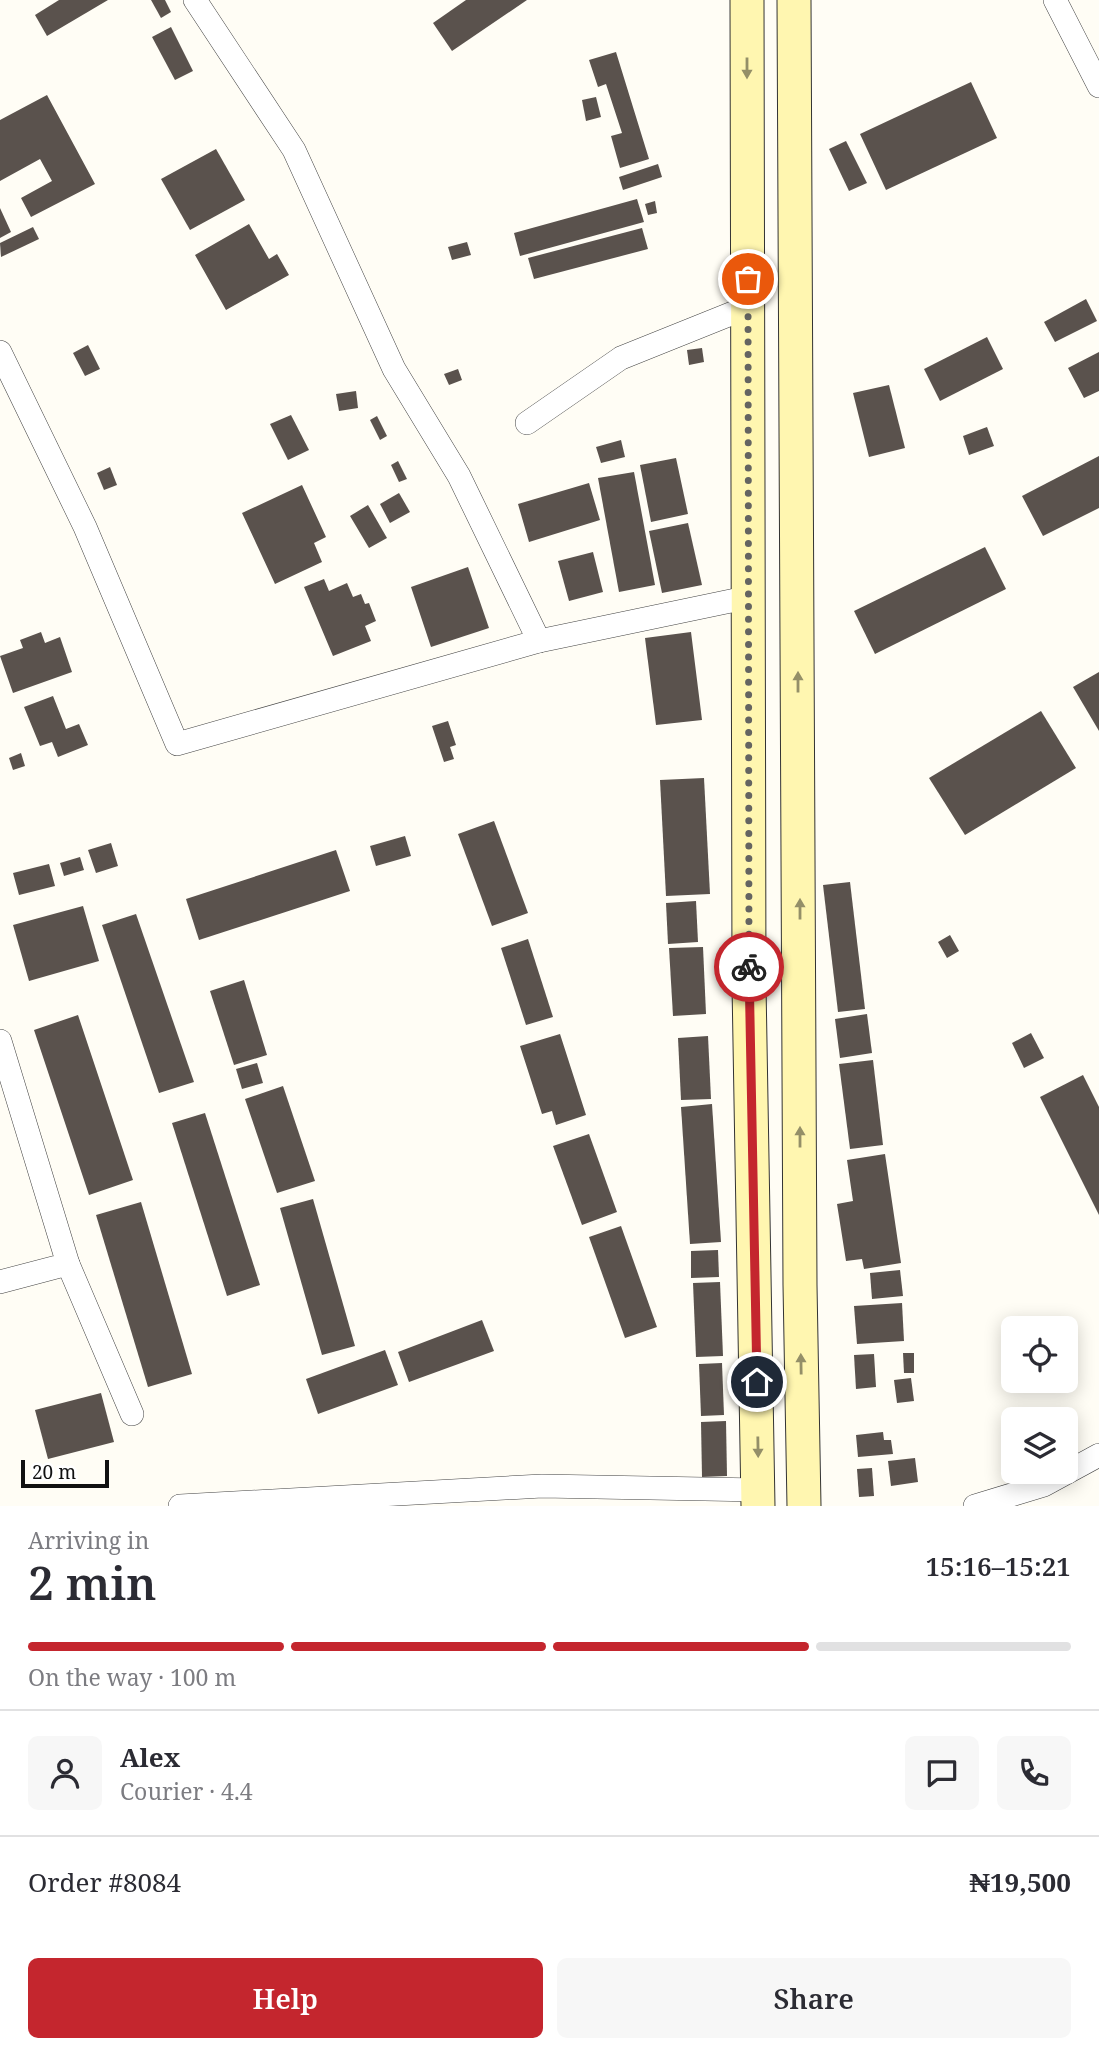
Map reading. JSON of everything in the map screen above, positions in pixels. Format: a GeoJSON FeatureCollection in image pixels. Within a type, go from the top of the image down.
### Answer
{"type":"FeatureCollection","features":[{"type":"Feature","properties":{"kind":"main road"},"geometry":{"type":"LineString","coordinates":[[747,0],[749,985],[759,1498]]}},
{"type":"Feature","properties":{"kind":"main road"},"geometry":{"type":"LineString","coordinates":[[794,0],[804,1506]]}},
{"type":"Feature","properties":{"kind":"street"},"geometry":{"type":"LineString","coordinates":[[195,0],[294,150],[394,369],[459,476],[539,641]]}},
{"type":"Feature","properties":{"kind":"street"},"geometry":{"type":"LineString","coordinates":[[1055,0],[1099,86]]}},
{"type":"Feature","properties":{"kind":"street"},"geometry":{"type":"LineString","coordinates":[[527,423],[621,358],[748,307]]}},
{"type":"Feature","properties":{"kind":"street"},"geometry":{"type":"LineString","coordinates":[[0,352],[85,527],[177,744],[539,641],[750,597]]}},
{"type":"Feature","properties":{"kind":"street"},"geometry":{"type":"LineString","coordinates":[[0,1041],[68,1264],[132,1414]]}},
{"type":"Feature","properties":{"kind":"street"},"geometry":{"type":"LineString","coordinates":[[0,1282],[68,1264]]}},
{"type":"Feature","properties":{"kind":"street"},"geometry":{"type":"LineString","coordinates":[[975,1506],[1044,1485],[1099,1455]]}},
{"type":"Feature","properties":{"kind":"street"},"geometry":{"type":"LineString","coordinates":[[180,1506],[542,1486],[759,1498]]}},
{"type":"Feature","properties":{"kind":"building"},"geometry":{"type":"Polygon","coordinates":[[[59,0],[108,0],[47,36],[35,15],[59,0]]]}},
{"type":"Feature","properties":{"kind":"building"},"geometry":{"type":"Polygon","coordinates":[[[151,0],[165,0],[171,12],[161,18],[151,0]]]}},
{"type":"Feature","properties":{"kind":"building"},"geometry":{"type":"Polygon","coordinates":[[[466,0],[527,0],[452,51],[433,23],[466,0]]]}},
{"type":"Feature","properties":{"kind":"building"},"geometry":{"type":"Polygon","coordinates":[[[171,27],[193,71],[175,80],[152,37],[171,27]]]}},
{"type":"Feature","properties":{"kind":"building"},"geometry":{"type":"Polygon","coordinates":[[[616,52],[649,159],[620,168],[611,136],[622,133],[606,84],[598,87],[589,60],[616,52]]]}},
{"type":"Feature","properties":{"kind":"building"},"geometry":{"type":"Polygon","coordinates":[[[971,82],[997,138],[886,190],[860,134],[971,82]]]}},
{"type":"Feature","properties":{"kind":"building"},"geometry":{"type":"Polygon","coordinates":[[[47,95],[95,184],[31,217],[21,198],[52,181],[40,159],[0,181],[0,120],[47,95]]]}},
{"type":"Feature","properties":{"kind":"building"},"geometry":{"type":"Polygon","coordinates":[[[596,97],[601,117],[586,121],[582,100],[596,97]]]}},
{"type":"Feature","properties":{"kind":"building"},"geometry":{"type":"Polygon","coordinates":[[[846,141],[867,183],[849,191],[829,149],[846,141]]]}},
{"type":"Feature","properties":{"kind":"building"},"geometry":{"type":"Polygon","coordinates":[[[216,149],[245,200],[190,230],[161,179],[216,149]]]}},
{"type":"Feature","properties":{"kind":"building"},"geometry":{"type":"Polygon","coordinates":[[[658,164],[662,177],[623,190],[619,177],[658,164]]]}},
{"type":"Feature","properties":{"kind":"building"},"geometry":{"type":"Polygon","coordinates":[[[637,199],[644,222],[520,256],[514,233],[637,199]]]}},
{"type":"Feature","properties":{"kind":"building"},"geometry":{"type":"Polygon","coordinates":[[[655,201],[657,213],[648,215],[645,204],[655,201]]]}},
{"type":"Feature","properties":{"kind":"building"},"geometry":{"type":"Polygon","coordinates":[[[0,208],[11,232],[0,238],[0,208]]]}},
{"type":"Feature","properties":{"kind":"building"},"geometry":{"type":"Polygon","coordinates":[[[249,224],[269,259],[277,254],[289,275],[226,310],[195,255],[249,224]]]}},
{"type":"Feature","properties":{"kind":"building"},"geometry":{"type":"Polygon","coordinates":[[[33,227],[39,239],[1,257],[0,243],[33,227]]]}},
{"type":"Feature","properties":{"kind":"building"},"geometry":{"type":"Polygon","coordinates":[[[642,228],[648,249],[534,279],[528,258],[642,228]]]}},
{"type":"Feature","properties":{"kind":"building"},"geometry":{"type":"Polygon","coordinates":[[[467,242],[471,255],[452,260],[448,247],[467,242]]]}},
{"type":"Feature","properties":{"kind":"building"},"geometry":{"type":"Polygon","coordinates":[[[1086,299],[1097,321],[1055,342],[1044,322],[1086,299]]]}},
{"type":"Feature","properties":{"kind":"building"},"geometry":{"type":"Polygon","coordinates":[[[987,337],[1003,369],[940,401],[924,369],[987,337]]]}},
{"type":"Feature","properties":{"kind":"building"},"geometry":{"type":"Polygon","coordinates":[[[88,345],[100,369],[85,376],[73,353],[88,345]]]}},
{"type":"Feature","properties":{"kind":"building"},"geometry":{"type":"Polygon","coordinates":[[[702,348],[704,362],[689,365],[687,350],[702,348]]]}},
{"type":"Feature","properties":{"kind":"building"},"geometry":{"type":"Polygon","coordinates":[[[1099,352],[1099,391],[1084,398],[1068,368],[1099,352]]]}},
{"type":"Feature","properties":{"kind":"building"},"geometry":{"type":"Polygon","coordinates":[[[458,369],[462,380],[449,385],[444,374],[458,369]]]}},
{"type":"Feature","properties":{"kind":"building"},"geometry":{"type":"Polygon","coordinates":[[[889,385],[905,448],[869,457],[853,393],[889,385]]]}},
{"type":"Feature","properties":{"kind":"building"},"geometry":{"type":"Polygon","coordinates":[[[356,391],[358,408],[339,411],[336,394],[356,391]]]}},
{"type":"Feature","properties":{"kind":"building"},"geometry":{"type":"Polygon","coordinates":[[[291,415],[309,450],[288,460],[270,424],[291,415]]]}},
{"type":"Feature","properties":{"kind":"building"},"geometry":{"type":"Polygon","coordinates":[[[377,416],[387,436],[380,440],[370,420],[377,416]]]}},
{"type":"Feature","properties":{"kind":"building"},"geometry":{"type":"Polygon","coordinates":[[[987,427],[994,446],[969,455],[963,436],[987,427]]]}},
{"type":"Feature","properties":{"kind":"building"},"geometry":{"type":"Polygon","coordinates":[[[621,440],[625,457],[601,463],[596,447],[621,440]]]}},
{"type":"Feature","properties":{"kind":"building"},"geometry":{"type":"Polygon","coordinates":[[[1099,456],[1099,508],[1043,536],[1022,496],[1099,456]]]}},
{"type":"Feature","properties":{"kind":"building"},"geometry":{"type":"Polygon","coordinates":[[[676,458],[688,514],[651,522],[640,465],[676,458]]]}},
{"type":"Feature","properties":{"kind":"building"},"geometry":{"type":"Polygon","coordinates":[[[398,461],[407,479],[399,482],[391,465],[398,461]]]}},
{"type":"Feature","properties":{"kind":"building"},"geometry":{"type":"Polygon","coordinates":[[[110,467],[117,485],[104,490],[97,473],[110,467]]]}},
{"type":"Feature","properties":{"kind":"building"},"geometry":{"type":"Polygon","coordinates":[[[634,472],[655,585],[619,592],[598,478],[634,472]]]}},
{"type":"Feature","properties":{"kind":"building"},"geometry":{"type":"Polygon","coordinates":[[[589,483],[600,520],[529,542],[518,504],[589,483]]]}},
{"type":"Feature","properties":{"kind":"building"},"geometry":{"type":"Polygon","coordinates":[[[302,485],[326,537],[314,543],[322,562],[275,584],[242,513],[302,485]]]}},
{"type":"Feature","properties":{"kind":"building"},"geometry":{"type":"Polygon","coordinates":[[[399,493],[410,512],[390,523],[380,504],[399,493]]]}},
{"type":"Feature","properties":{"kind":"building"},"geometry":{"type":"Polygon","coordinates":[[[368,505],[387,538],[369,548],[350,516],[368,505]]]}},
{"type":"Feature","properties":{"kind":"building"},"geometry":{"type":"Polygon","coordinates":[[[688,523],[702,585],[662,593],[649,531],[688,523]]]}},
{"type":"Feature","properties":{"kind":"building"},"geometry":{"type":"Polygon","coordinates":[[[985,547],[1006,589],[875,654],[854,611],[985,547]]]}},
{"type":"Feature","properties":{"kind":"building"},"geometry":{"type":"Polygon","coordinates":[[[593,552],[603,592],[569,601],[558,561],[593,552]]]}},
{"type":"Feature","properties":{"kind":"building"},"geometry":{"type":"Polygon","coordinates":[[[468,567],[489,628],[431,647],[411,587],[468,567]]]}},
{"type":"Feature","properties":{"kind":"building"},"geometry":{"type":"Polygon","coordinates":[[[324,579],[329,591],[347,583],[353,597],[361,594],[365,604],[369,603],[376,621],[365,626],[371,641],[333,656],[304,587],[324,579]]]}},
{"type":"Feature","properties":{"kind":"building"},"geometry":{"type":"Polygon","coordinates":[[[41,632],[45,643],[60,637],[72,672],[13,693],[0,656],[23,648],[20,640],[41,632]]]}},
{"type":"Feature","properties":{"kind":"building"},"geometry":{"type":"Polygon","coordinates":[[[691,632],[702,720],[656,725],[645,638],[691,632]]]}},
{"type":"Feature","properties":{"kind":"building"},"geometry":{"type":"Polygon","coordinates":[[[1099,672],[1099,731],[1073,687],[1099,672]]]}},
{"type":"Feature","properties":{"kind":"building"},"geometry":{"type":"Polygon","coordinates":[[[53,696],[66,729],[79,724],[88,745],[58,757],[52,742],[40,746],[24,707],[53,696]]]}},
{"type":"Feature","properties":{"kind":"building"},"geometry":{"type":"Polygon","coordinates":[[[1041,711],[1076,768],[965,835],[929,778],[1041,711]]]}},
{"type":"Feature","properties":{"kind":"building"},"geometry":{"type":"Polygon","coordinates":[[[448,721],[456,745],[450,747],[454,759],[444,762],[432,726],[448,721]]]}},
{"type":"Feature","properties":{"kind":"building"},"geometry":{"type":"Polygon","coordinates":[[[21,753],[25,766],[13,770],[9,758],[21,753]]]}},
{"type":"Feature","properties":{"kind":"building"},"geometry":{"type":"Polygon","coordinates":[[[704,778],[710,894],[666,896],[660,780],[704,778]]]}},
{"type":"Feature","properties":{"kind":"building"},"geometry":{"type":"Polygon","coordinates":[[[494,821],[528,913],[492,926],[458,834],[494,821]]]}},
{"type":"Feature","properties":{"kind":"building"},"geometry":{"type":"Polygon","coordinates":[[[405,836],[411,856],[376,866],[370,846],[405,836]]]}},
{"type":"Feature","properties":{"kind":"building"},"geometry":{"type":"Polygon","coordinates":[[[111,843],[118,866],[96,873],[88,850],[111,843]]]}},
{"type":"Feature","properties":{"kind":"building"},"geometry":{"type":"Polygon","coordinates":[[[336,850],[350,891],[199,940],[186,899],[336,850]]]}},
{"type":"Feature","properties":{"kind":"building"},"geometry":{"type":"Polygon","coordinates":[[[80,857],[84,870],[64,876],[60,863],[80,857]]]}},
{"type":"Feature","properties":{"kind":"building"},"geometry":{"type":"Polygon","coordinates":[[[49,864],[55,886],[19,895],[13,873],[49,864]]]}},
{"type":"Feature","properties":{"kind":"building"},"geometry":{"type":"Polygon","coordinates":[[[850,882],[865,1009],[838,1012],[823,885],[850,882]]]}},
{"type":"Feature","properties":{"kind":"building"},"geometry":{"type":"Polygon","coordinates":[[[696,901],[698,942],[668,944],[666,903],[696,901]]]}},
{"type":"Feature","properties":{"kind":"building"},"geometry":{"type":"Polygon","coordinates":[[[83,906],[99,961],[29,981],[13,925],[83,906]]]}},
{"type":"Feature","properties":{"kind":"building"},"geometry":{"type":"Polygon","coordinates":[[[136,914],[194,1082],[159,1093],[102,925],[136,914]]]}},
{"type":"Feature","properties":{"kind":"building"},"geometry":{"type":"Polygon","coordinates":[[[950,935],[959,951],[947,958],[938,942],[950,935]]]}},
{"type":"Feature","properties":{"kind":"building"},"geometry":{"type":"Polygon","coordinates":[[[528,939],[553,1017],[526,1025],[501,948],[528,939]]]}},
{"type":"Feature","properties":{"kind":"building"},"geometry":{"type":"Polygon","coordinates":[[[703,947],[706,1014],[673,1016],[669,948],[703,947]]]}},
{"type":"Feature","properties":{"kind":"building"},"geometry":{"type":"Polygon","coordinates":[[[244,980],[267,1055],[234,1065],[210,991],[244,980]]]}},
{"type":"Feature","properties":{"kind":"building"},"geometry":{"type":"Polygon","coordinates":[[[867,1014],[872,1053],[840,1058],[835,1019],[867,1014]]]}},
{"type":"Feature","properties":{"kind":"building"},"geometry":{"type":"Polygon","coordinates":[[[78,1015],[133,1180],[89,1195],[34,1030],[78,1015]]]}},
{"type":"Feature","properties":{"kind":"building"},"geometry":{"type":"Polygon","coordinates":[[[1031,1033],[1044,1058],[1024,1068],[1012,1043],[1031,1033]]]}},
{"type":"Feature","properties":{"kind":"building"},"geometry":{"type":"Polygon","coordinates":[[[560,1034],[586,1115],[556,1125],[552,1111],[542,1114],[520,1046],[560,1034]]]}},
{"type":"Feature","properties":{"kind":"building"},"geometry":{"type":"Polygon","coordinates":[[[708,1036],[711,1099],[681,1100],[678,1038],[708,1036]]]}},
{"type":"Feature","properties":{"kind":"building"},"geometry":{"type":"Polygon","coordinates":[[[873,1060],[883,1145],[850,1149],[839,1064],[873,1060]]]}},
{"type":"Feature","properties":{"kind":"building"},"geometry":{"type":"Polygon","coordinates":[[[257,1063],[263,1083],[242,1089],[236,1069],[257,1063]]]}},
{"type":"Feature","properties":{"kind":"building"},"geometry":{"type":"Polygon","coordinates":[[[1083,1075],[1099,1107],[1099,1215],[1040,1097],[1083,1075]]]}},
{"type":"Feature","properties":{"kind":"building"},"geometry":{"type":"Polygon","coordinates":[[[283,1086],[315,1181],[277,1193],[245,1099],[283,1086]]]}},
{"type":"Feature","properties":{"kind":"building"},"geometry":{"type":"Polygon","coordinates":[[[712,1104],[721,1242],[690,1244],[681,1107],[712,1104]]]}},
{"type":"Feature","properties":{"kind":"building"},"geometry":{"type":"Polygon","coordinates":[[[205,1113],[260,1285],[227,1296],[172,1123],[205,1113]]]}},
{"type":"Feature","properties":{"kind":"building"},"geometry":{"type":"Polygon","coordinates":[[[589,1134],[617,1212],[582,1225],[553,1146],[589,1134]]]}},
{"type":"Feature","properties":{"kind":"building"},"geometry":{"type":"Polygon","coordinates":[[[885,1154],[901,1263],[864,1269],[862,1259],[846,1261],[837,1204],[853,1201],[847,1160],[885,1154]]]}},
{"type":"Feature","properties":{"kind":"building"},"geometry":{"type":"Polygon","coordinates":[[[313,1199],[355,1346],[322,1355],[280,1208],[313,1199]]]}},
{"type":"Feature","properties":{"kind":"building"},"geometry":{"type":"Polygon","coordinates":[[[141,1202],[192,1374],[148,1387],[96,1215],[141,1202]]]}},
{"type":"Feature","properties":{"kind":"building"},"geometry":{"type":"Polygon","coordinates":[[[621,1226],[657,1327],[625,1338],[589,1237],[621,1226]]]}},
{"type":"Feature","properties":{"kind":"building"},"geometry":{"type":"Polygon","coordinates":[[[718,1250],[719,1277],[691,1278],[691,1251],[718,1250]]]}},
{"type":"Feature","properties":{"kind":"building"},"geometry":{"type":"Polygon","coordinates":[[[900,1270],[903,1296],[872,1299],[870,1273],[900,1270]]]}},
{"type":"Feature","properties":{"kind":"building"},"geometry":{"type":"Polygon","coordinates":[[[720,1282],[723,1356],[696,1357],[693,1283],[720,1282]]]}},
{"type":"Feature","properties":{"kind":"building"},"geometry":{"type":"Polygon","coordinates":[[[902,1303],[904,1341],[857,1344],[854,1306],[902,1303]]]}},
{"type":"Feature","properties":{"kind":"building"},"geometry":{"type":"Polygon","coordinates":[[[482,1320],[494,1351],[409,1382],[398,1352],[482,1320]]]}},
{"type":"Feature","properties":{"kind":"building"},"geometry":{"type":"Polygon","coordinates":[[[385,1350],[398,1385],[318,1414],[306,1379],[385,1350]]]}},
{"type":"Feature","properties":{"kind":"building"},"geometry":{"type":"Polygon","coordinates":[[[903,1353],[914,1353],[914,1373],[904,1373],[903,1353]]]}},
{"type":"Feature","properties":{"kind":"building"},"geometry":{"type":"Polygon","coordinates":[[[874,1354],[876,1387],[856,1389],[854,1355],[874,1354]]]}},
{"type":"Feature","properties":{"kind":"building"},"geometry":{"type":"Polygon","coordinates":[[[722,1363],[724,1415],[701,1416],[699,1364],[722,1363]]]}},
{"type":"Feature","properties":{"kind":"building"},"geometry":{"type":"Polygon","coordinates":[[[911,1378],[914,1401],[897,1403],[894,1380],[911,1378]]]}},
{"type":"Feature","properties":{"kind":"building"},"geometry":{"type":"Polygon","coordinates":[[[101,1393],[114,1442],[48,1459],[35,1410],[101,1393]]]}},
{"type":"Feature","properties":{"kind":"building"},"geometry":{"type":"Polygon","coordinates":[[[726,1421],[727,1476],[702,1477],[701,1422],[726,1421]]]}},
{"type":"Feature","properties":{"kind":"building"},"geometry":{"type":"Polygon","coordinates":[[[883,1432],[884,1440],[891,1440],[893,1454],[858,1457],[856,1435],[883,1432]]]}},
{"type":"Feature","properties":{"kind":"building"},"geometry":{"type":"Polygon","coordinates":[[[915,1458],[918,1482],[891,1486],[888,1461],[915,1458]]]}},
{"type":"Feature","properties":{"kind":"building"},"geometry":{"type":"Polygon","coordinates":[[[872,1468],[874,1496],[859,1497],[857,1469],[872,1468]]]}},
{"type":"Feature","properties":{"kind":"way so far"},"geometry":{"type":"LineString","coordinates":[[748,279],[749,967]]}},
{"type":"Feature","properties":{"kind":"route"},"geometry":{"type":"LineString","coordinates":[[749,967],[757,1382]]}}]}
